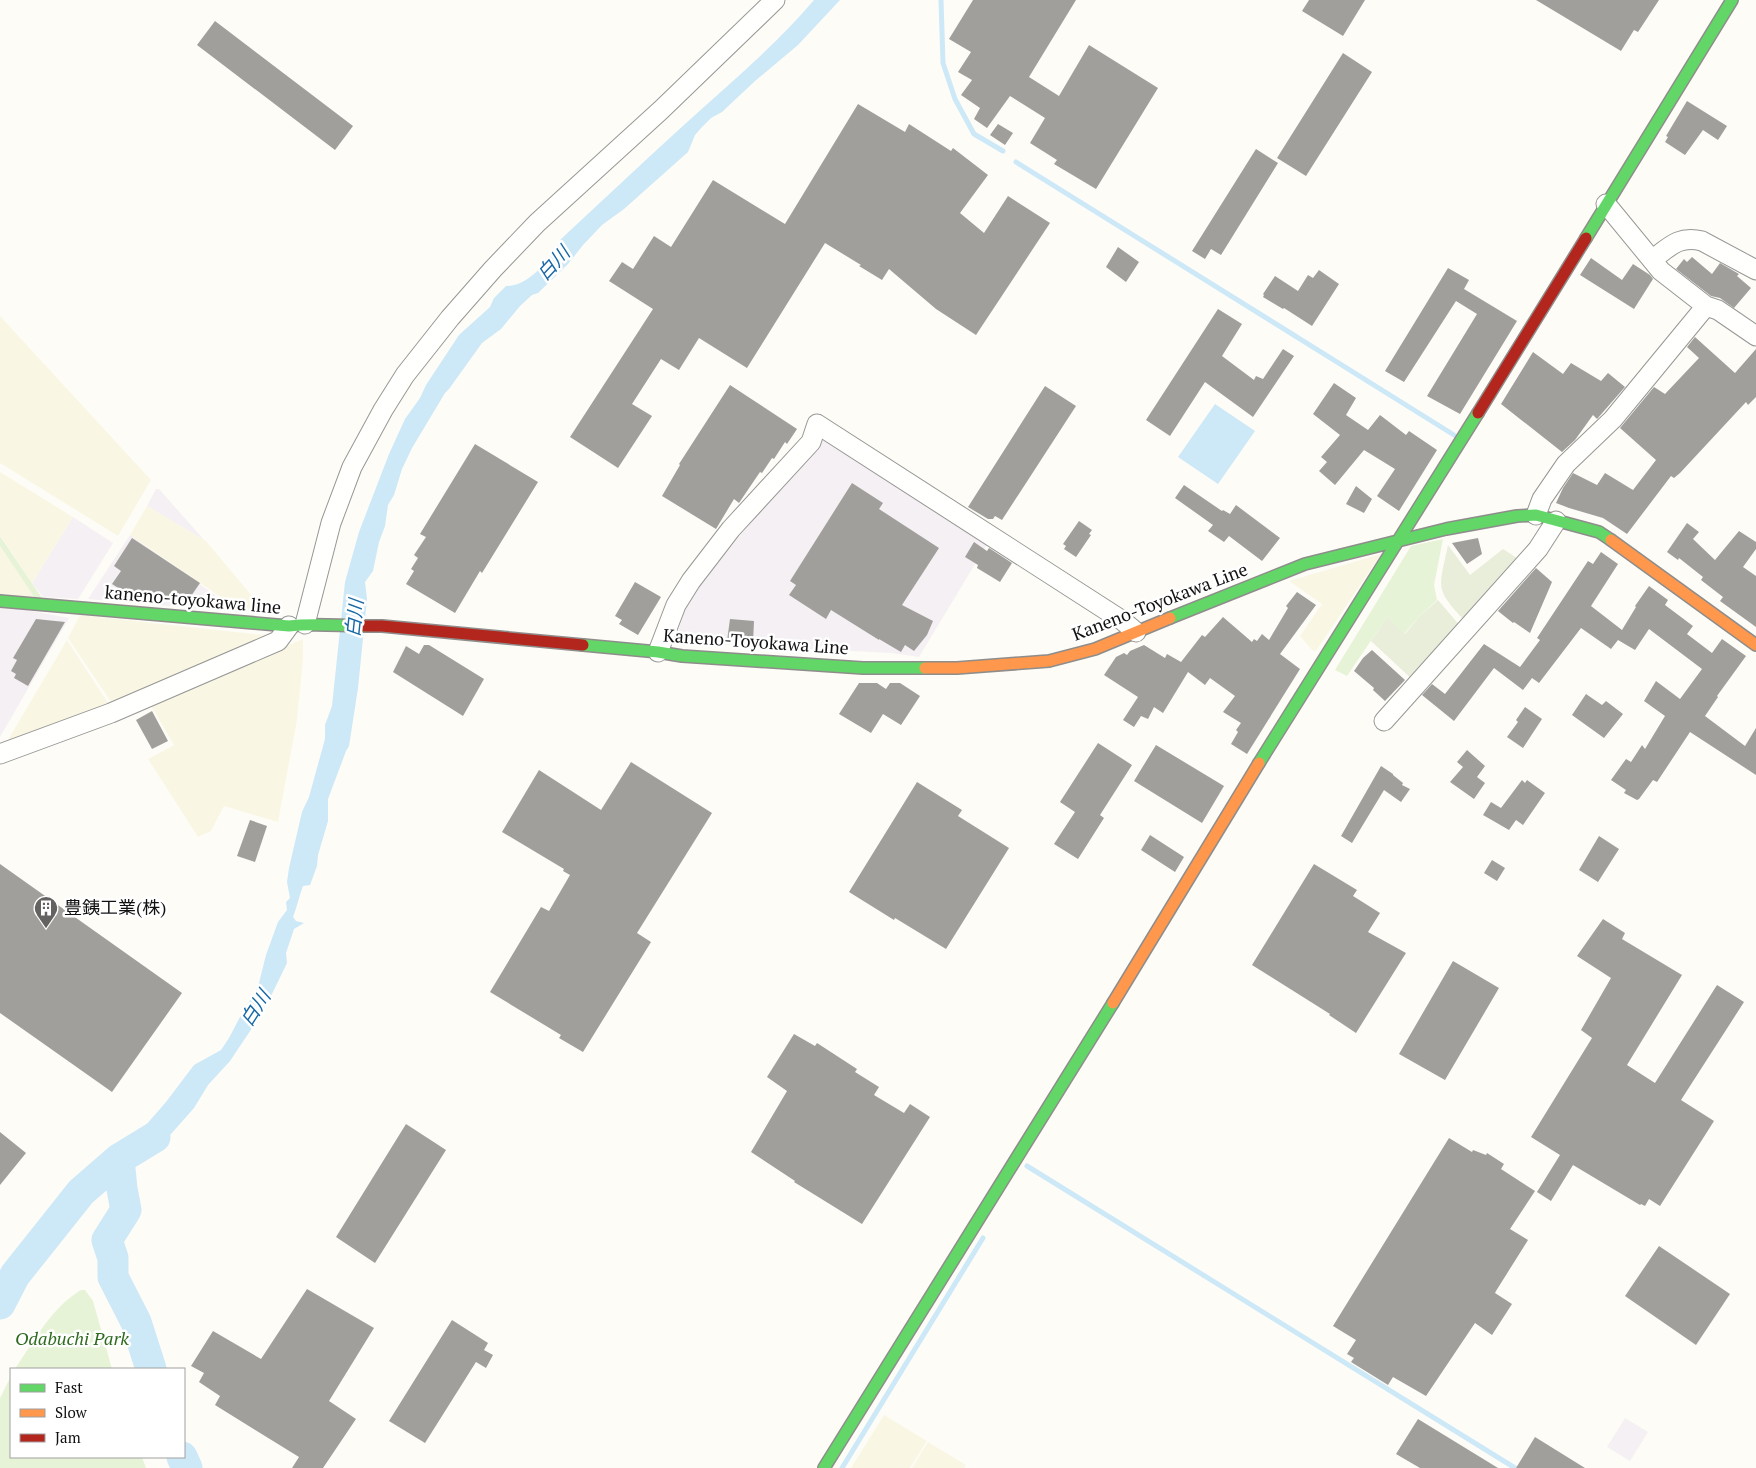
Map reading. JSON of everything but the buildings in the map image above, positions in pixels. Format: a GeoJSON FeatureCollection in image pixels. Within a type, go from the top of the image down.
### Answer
{"type":"FeatureCollection","features":[{"type":"Feature","properties":{"kind":"main road"},"geometry":{"type":"LineString","coordinates":[[824,1468],[1732,0]]}},
{"type":"Feature","properties":{"kind":"main road","name":"Kaneno-Toyokawa Line"},"geometry":{"type":"LineString","coordinates":[[382,626],[658,652],[682,656],[863,668],[957,668],[1049,661],[1095,649],[1305,564],[1399,540],[1517,516],[1536,515],[1599,532],[1756,645]]}},
{"type":"Feature","properties":{"kind":"main road","name":"kaneno-toyokawa line"},"geometry":{"type":"LineString","coordinates":[[0,600],[305,626],[382,626]]}},
{"type":"Feature","properties":{"kind":"street"},"geometry":{"type":"LineString","coordinates":[[0,754],[111,712],[278,641],[305,626],[331,523],[352,467],[383,410],[406,375],[450,318],[537,223],[661,110],[775,0]]}},
{"type":"Feature","properties":{"kind":"street"},"geometry":{"type":"LineString","coordinates":[[1606,204],[1661,271],[1706,306],[1718,310],[1756,336]]}},
{"type":"Feature","properties":{"kind":"street"},"geometry":{"type":"LineString","coordinates":[[1652,260],[1683,239],[1693,239],[1702,241],[1756,270]]}},
{"type":"Feature","properties":{"kind":"street"},"geometry":{"type":"LineString","coordinates":[[1536,515],[1542,499],[1566,464],[1613,419],[1706,306]]}},
{"type":"Feature","properties":{"kind":"street"},"geometry":{"type":"LineString","coordinates":[[658,652],[676,605],[691,581],[731,529],[811,442],[817,424],[1123,621],[1136,632]]}},
{"type":"Feature","properties":{"kind":"street"},"geometry":{"type":"LineString","coordinates":[[1384,722],[1538,549],[1556,520]]}},
{"type":"Feature","properties":{"kind":"shaded area"},"geometry":{"type":"Polygon","coordinates":[[[0,316],[151,480],[118,536],[0,463],[0,316]]]}},
{"type":"Feature","properties":{"kind":"shaded area"},"geometry":{"type":"Polygon","coordinates":[[[824,440],[989,541],[919,657],[892,653],[672,642],[679,629],[686,605],[698,588],[779,487],[824,440]]]}},
{"type":"Feature","properties":{"kind":"shaded area"},"geometry":{"type":"Polygon","coordinates":[[[0,472],[73,517],[32,583],[0,535],[0,472]]]}},
{"type":"Feature","properties":{"kind":"shaded area"},"geometry":{"type":"Polygon","coordinates":[[[156,489],[159,489],[205,541],[147,506],[156,489]]]}},
{"type":"Feature","properties":{"kind":"shaded area"},"geometry":{"type":"Polygon","coordinates":[[[147,506],[206,541],[263,609],[265,614],[241,611],[130,535],[147,506]]]}},
{"type":"Feature","properties":{"kind":"shaded area"},"geometry":{"type":"Polygon","coordinates":[[[73,517],[113,543],[78,599],[43,597],[32,583],[73,517]]]}},
{"type":"Feature","properties":{"kind":"shaded area"},"geometry":{"type":"Polygon","coordinates":[[[130,535],[239,612],[88,599],[130,535]]]}},
{"type":"Feature","properties":{"kind":"shaded area"},"geometry":{"type":"Polygon","coordinates":[[[0,546],[35,597],[0,594],[0,546]]]}},
{"type":"Feature","properties":{"kind":"shaded area"},"geometry":{"type":"Polygon","coordinates":[[[1381,554],[1316,651],[1312,650],[1300,636],[1322,604],[1289,581],[1381,554]]]}},
{"type":"Feature","properties":{"kind":"shaded area"},"geometry":{"type":"Polygon","coordinates":[[[0,605],[69,618],[0,737],[0,605]]]}},
{"type":"Feature","properties":{"kind":"shaded area"},"geometry":{"type":"Polygon","coordinates":[[[80,615],[273,636],[113,705],[68,638],[80,615]]]}},
{"type":"Feature","properties":{"kind":"shaded area"},"geometry":{"type":"Polygon","coordinates":[[[303,639],[297,720],[278,822],[224,806],[211,831],[198,837],[148,759],[174,745],[150,704],[303,639]]]}},
{"type":"Feature","properties":{"kind":"shaded area"},"geometry":{"type":"Polygon","coordinates":[[[67,640],[110,706],[5,745],[67,640]]]}},
{"type":"Feature","properties":{"kind":"shaded area"},"geometry":{"type":"Polygon","coordinates":[[[884,1415],[927,1441],[910,1468],[851,1468],[884,1415]]]}},
{"type":"Feature","properties":{"kind":"shaded area"},"geometry":{"type":"Polygon","coordinates":[[[1625,1418],[1648,1432],[1630,1461],[1607,1447],[1625,1418]]]}},
{"type":"Feature","properties":{"kind":"shaded area"},"geometry":{"type":"Polygon","coordinates":[[[928,1442],[966,1465],[964,1468],[912,1468],[928,1442]]]}},
{"type":"Feature","properties":{"kind":"green space"},"geometry":{"type":"Polygon","coordinates":[[[0,536],[42,598],[35,598],[0,546],[0,536]]]}},
{"type":"Feature","properties":{"kind":"green space"},"geometry":{"type":"Polygon","coordinates":[[[1443,539],[1434,585],[1437,600],[1404,634],[1387,617],[1347,676],[1335,670],[1411,546],[1443,539]]]}},
{"type":"Feature","properties":{"kind":"green space"},"geometry":{"type":"Polygon","coordinates":[[[1448,545],[1470,575],[1503,549],[1520,560],[1466,622],[1448,602],[1442,587],[1441,580],[1448,545]]]}},
{"type":"Feature","properties":{"kind":"green space"},"geometry":{"type":"Polygon","coordinates":[[[1438,600],[1461,627],[1414,681],[1371,641],[1387,617],[1405,634],[1420,616],[1438,600]]]}},
{"type":"Feature","properties":{"kind":"green space","name":"Odabuchi Park"},"geometry":{"type":"Polygon","coordinates":[[[81,1290],[85,1290],[93,1301],[112,1368],[16,1368],[52,1315],[81,1290]]]}},
{"type":"Feature","properties":{"kind":"green space","name":"Odabuchi Park"},"geometry":{"type":"Polygon","coordinates":[[[10,1378],[10,1458],[142,1458],[146,1468],[0,1468],[0,1398],[10,1378]]]}},
{"type":"Feature","properties":{"kind":"water"},"geometry":{"type":"Polygon","coordinates":[[[814,0],[840,0],[798,45],[722,112],[711,118],[702,127],[695,135],[688,152],[624,209],[602,225],[568,264],[538,293],[532,295],[520,306],[501,329],[482,343],[445,393],[412,448],[402,469],[394,495],[388,505],[385,526],[379,542],[373,571],[365,582],[367,599],[358,688],[349,746],[328,799],[328,821],[318,855],[317,866],[310,885],[303,886],[293,917],[296,921],[304,923],[294,929],[286,953],[287,963],[271,996],[230,1061],[208,1085],[194,1108],[155,1152],[130,1161],[111,1158],[124,1150],[133,1140],[166,1102],[194,1065],[221,1050],[258,987],[266,955],[278,922],[287,910],[286,902],[290,898],[287,882],[289,868],[302,812],[309,797],[325,739],[325,725],[332,706],[345,582],[359,532],[389,454],[405,419],[459,335],[490,307],[494,298],[506,286],[523,282],[531,277],[545,263],[560,240],[768,49],[814,0]]]}},
{"type":"Feature","properties":{"kind":"water"},"geometry":{"type":"Polygon","coordinates":[[[1215,404],[1255,431],[1218,484],[1178,457],[1215,404]]]}},
{"type":"Feature","properties":{"kind":"waterway"},"geometry":{"type":"LineString","coordinates":[[941,0],[943,63],[955,99],[974,134],[1003,151]]}},
{"type":"Feature","properties":{"kind":"waterway"},"geometry":{"type":"LineString","coordinates":[[1016,162],[1454,435]]}},
{"type":"Feature","properties":{"kind":"waterway","name":"白川"},"geometry":{"type":"LineString","coordinates":[[0,1304],[15,1275],[81,1192],[119,1159],[155,1137]]}},
{"type":"Feature","properties":{"kind":"waterway"},"geometry":{"type":"LineString","coordinates":[[119,1159],[126,1210],[107,1240],[113,1258],[113,1277],[136,1322],[151,1368]]}},
{"type":"Feature","properties":{"kind":"waterway"},"geometry":{"type":"LineString","coordinates":[[1027,1166],[1515,1468]]}},
{"type":"Feature","properties":{"kind":"waterway"},"geometry":{"type":"LineString","coordinates":[[842,1468],[983,1238]]}},
{"type":"Feature","properties":{"kind":"waterway"},"geometry":{"type":"LineString","coordinates":[[182,1458],[187,1468]]}},
{"type":"Feature","properties":{"kind":"traffic: fast"},"geometry":{"type":"LineString","coordinates":[[1586,238],[1732,0]]}},
{"type":"Feature","properties":{"kind":"traffic: fast"},"geometry":{"type":"LineString","coordinates":[[1259,763],[1478,413]]}},
{"type":"Feature","properties":{"kind":"traffic: fast"},"geometry":{"type":"LineString","coordinates":[[1170,618],[1305,564],[1446,529],[1517,516],[1536,515],[1599,532],[1611,540]]}},
{"type":"Feature","properties":{"kind":"traffic: fast"},"geometry":{"type":"LineString","coordinates":[[0,601],[289,626],[364,626]]}},
{"type":"Feature","properties":{"kind":"traffic: fast"},"geometry":{"type":"LineString","coordinates":[[583,645],[682,656],[863,668],[925,668]]}},
{"type":"Feature","properties":{"kind":"traffic: fast"},"geometry":{"type":"LineString","coordinates":[[824,1468],[1113,1003]]}},
{"type":"Feature","properties":{"kind":"traffic: slow"},"geometry":{"type":"LineString","coordinates":[[1611,540],[1756,645]]}},
{"type":"Feature","properties":{"kind":"traffic: slow"},"geometry":{"type":"LineString","coordinates":[[925,668],[957,668],[1049,661],[1095,649],[1170,618]]}},
{"type":"Feature","properties":{"kind":"traffic: slow"},"geometry":{"type":"LineString","coordinates":[[1113,1003],[1259,763]]}},
{"type":"Feature","properties":{"kind":"traffic: jam"},"geometry":{"type":"LineString","coordinates":[[1478,413],[1586,238]]}},
{"type":"Feature","properties":{"kind":"traffic: jam"},"geometry":{"type":"LineString","coordinates":[[364,626],[382,626],[583,645]]}},
{"type":"Feature","properties":{"kind":"place","name":"豊銕工業(株)"},"geometry":{"type":"Point","coordinates":[46,929]}}]}
